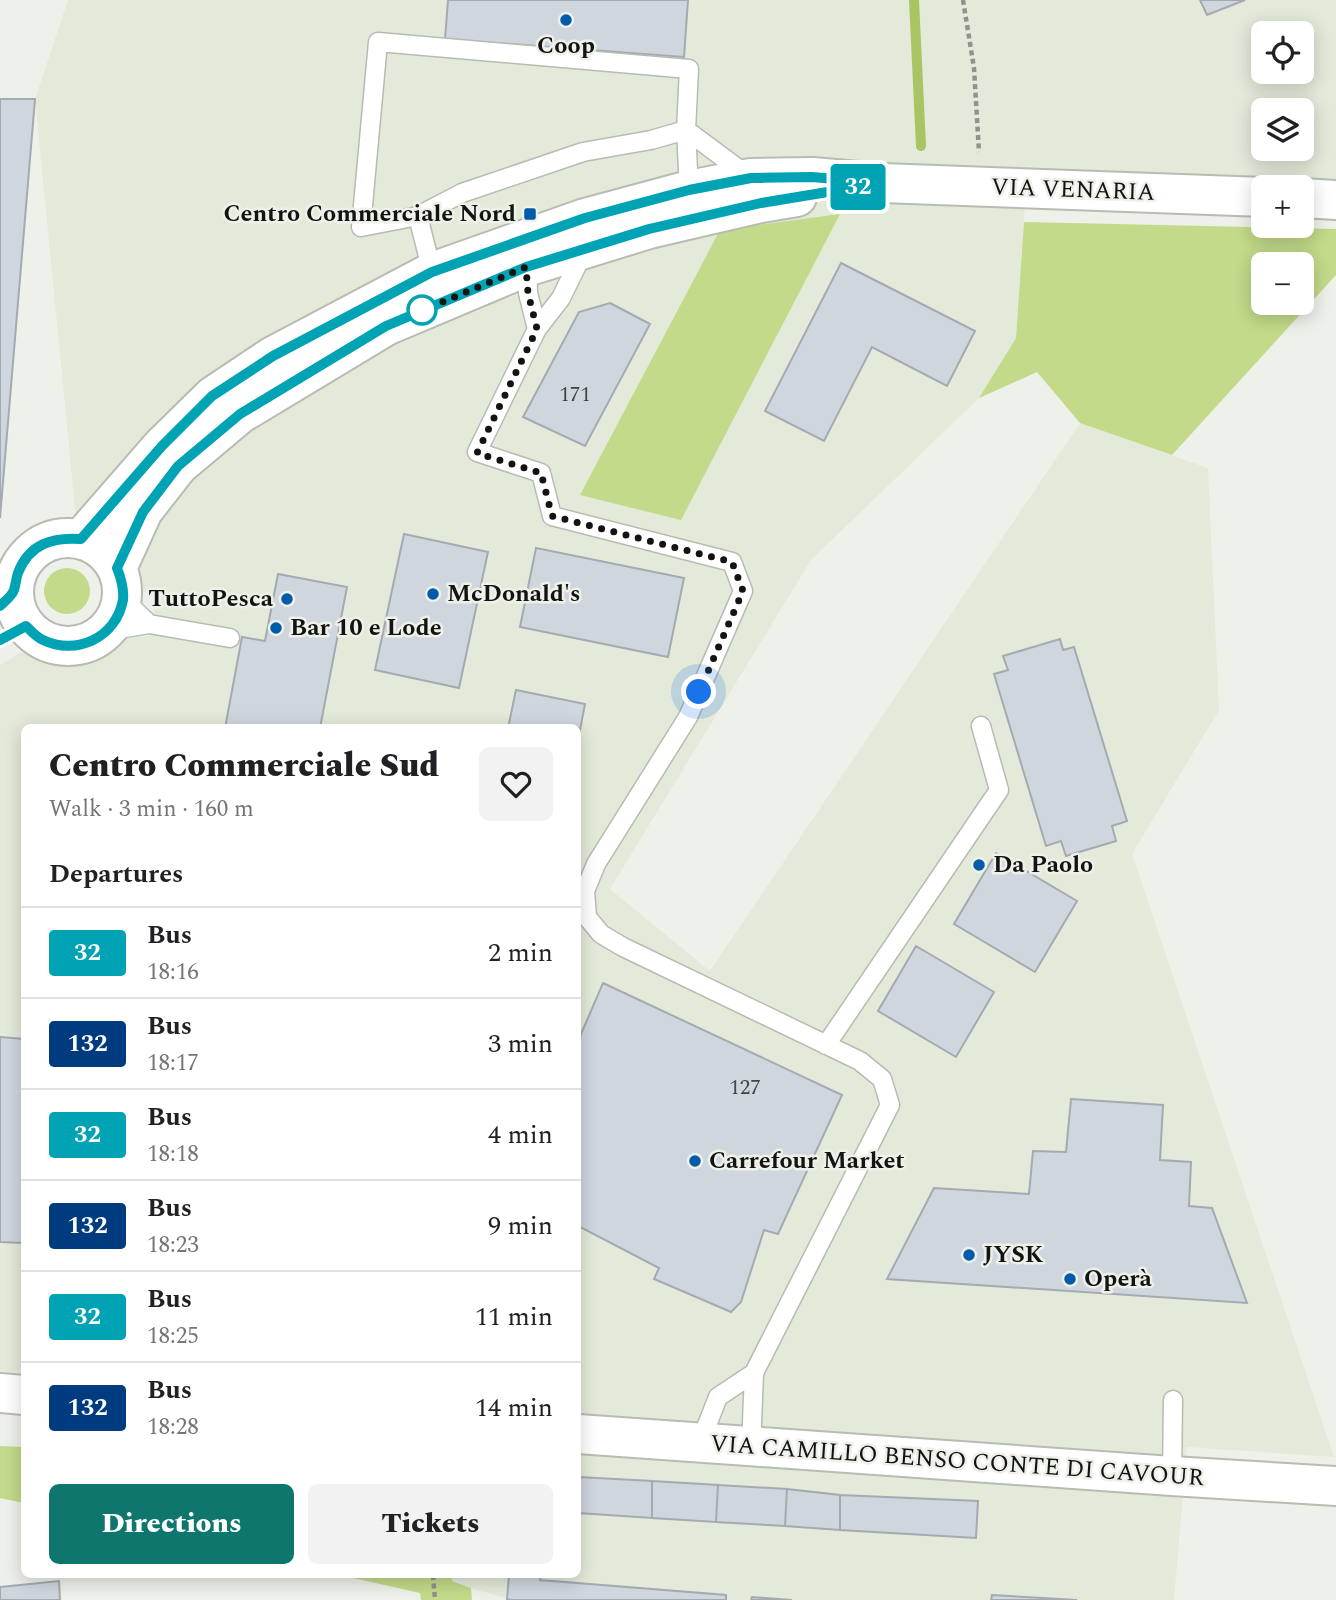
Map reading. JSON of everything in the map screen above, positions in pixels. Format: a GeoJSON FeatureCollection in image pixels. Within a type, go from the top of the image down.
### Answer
{"type":"FeatureCollection","features":[{"type":"Feature","properties":{"kind":"main road","name":"VIA VENARIA"},"geometry":{"type":"LineString","coordinates":[[81,539],[162,446],[212,396],[273,356],[531,251],[585,218],[689,190],[751,178],[812,177],[882,183],[1251,197]]}},
{"type":"Feature","properties":{"kind":"main road","name":"VIA VENARIA"},"geometry":{"type":"LineString","coordinates":[[531,251],[584,249],[649,229],[761,203],[882,183]]}},
{"type":"Feature","properties":{"kind":"main road"},"geometry":{"type":"LineString","coordinates":[[1314,199],[1336,200]]}},
{"type":"Feature","properties":{"kind":"main road","name":"VIA VENARIA"},"geometry":{"type":"LineString","coordinates":[[124,605],[143,512],[178,466],[240,414],[386,326],[435,288]]}},
{"type":"Feature","properties":{"kind":"main road"},"geometry":{"type":"LineString","coordinates":[[81,539],[96,545],[108,555],[124,605],[92,641],[74,646],[57,645],[40,639],[17,624],[16,576],[34,549],[49,541],[81,539]]}},
{"type":"Feature","properties":{"kind":"main road"},"geometry":{"type":"LineString","coordinates":[[0,1393],[21,1395]]}},
{"type":"Feature","properties":{"kind":"main road","name":"VIA CAMILLO BENSO CONTE DI CAVOUR"},"geometry":{"type":"LineString","coordinates":[[581,1434],[1336,1486]]}},
{"type":"Feature","properties":{"kind":"lane"},"geometry":{"type":"LineString","coordinates":[[687,130],[651,140],[583,152],[462,193],[418,216],[361,227],[378,42],[689,69],[689,190]]}},
{"type":"Feature","properties":{"kind":"lane"},"geometry":{"type":"LineString","coordinates":[[687,130],[751,178]]}},
{"type":"Feature","properties":{"kind":"lane"},"geometry":{"type":"LineString","coordinates":[[418,216],[435,288]]}},
{"type":"Feature","properties":{"kind":"lane"},"geometry":{"type":"LineString","coordinates":[[584,249],[561,298],[537,329],[477,453],[541,473],[552,516],[732,562],[743,591],[688,717],[596,864],[585,891],[587,917],[601,934],[623,947],[860,1061],[882,1079],[890,1105],[754,1373],[751,1447]]}},
{"type":"Feature","properties":{"kind":"lane"},"geometry":{"type":"LineString","coordinates":[[531,251],[528,293],[537,329]]}},
{"type":"Feature","properties":{"kind":"lane"},"geometry":{"type":"LineString","coordinates":[[124,605],[230,638]]}},
{"type":"Feature","properties":{"kind":"lane"},"geometry":{"type":"LineString","coordinates":[[826,1045],[999,790],[981,726]]}},
{"type":"Feature","properties":{"kind":"lane"},"geometry":{"type":"LineString","coordinates":[[700,1443],[718,1397],[754,1373]]}},
{"type":"Feature","properties":{"kind":"lane"},"geometry":{"type":"LineString","coordinates":[[1172,1476],[1173,1400]]}},
{"type":"Feature","properties":{"kind":"path"},"geometry":{"type":"LineString","coordinates":[[963,0],[974,68],[981,187]]}},
{"type":"Feature","properties":{"kind":"path"},"geometry":{"type":"LineString","coordinates":[[17,624],[76,658]]}},
{"type":"Feature","properties":{"kind":"path"},"geometry":{"type":"LineString","coordinates":[[433,1578],[435,1600]]}},
{"type":"Feature","properties":{"kind":"shaded area"},"geometry":{"type":"Polygon","coordinates":[[[68,0],[1336,0],[1336,181],[1314,181],[1314,175],[1251,175],[1251,179],[1027,175],[1016,338],[979,398],[811,560],[610,889],[710,971],[1080,423],[1208,468],[1219,710],[1132,854],[1334,1457],[1187,1447],[1174,1600],[512,1600],[452,1580],[581,1578],[581,724],[21,724],[21,1373],[0,1371],[0,665],[28,648],[75,652],[121,637],[149,636],[157,598],[136,588],[130,573],[76,518],[35,99],[68,0]]]}},
{"type":"Feature","properties":{"kind":"green space"},"geometry":{"type":"Polygon","coordinates":[[[840,214],[681,520],[580,495],[720,230],[840,214]]]}},
{"type":"Feature","properties":{"kind":"green space"},"geometry":{"type":"Polygon","coordinates":[[[1024,222],[1251,227],[1251,238],[1314,238],[1314,229],[1336,229],[1336,275],[1314,299],[1314,252],[1251,252],[1251,315],[1300,315],[1172,455],[1080,423],[1037,372],[979,398],[1016,338],[1024,222]]]}},
{"type":"Feature","properties":{"kind":"green space"},"geometry":{"type":"Polygon","coordinates":[[[67,568],[83,575],[90,591],[83,607],[67,614],[51,607],[44,591],[51,575],[67,568]]]}},
{"type":"Feature","properties":{"kind":"green space"},"geometry":{"type":"Polygon","coordinates":[[[0,1446],[21,1447],[21,1502],[0,1498],[0,1446]]]}},
{"type":"Feature","properties":{"kind":"green space"},"geometry":{"type":"Polygon","coordinates":[[[353,1578],[452,1578],[452,1581],[471,1588],[472,1600],[421,1600],[420,1593],[353,1578]]]}},
{"type":"Feature","properties":{"kind":"building","name":"Coop"},"geometry":{"type":"Polygon","coordinates":[[[448,0],[688,0],[684,57],[445,39],[448,0]]]}},
{"type":"Feature","properties":{"kind":"building"},"geometry":{"type":"Polygon","coordinates":[[[1200,0],[1245,0],[1207,15],[1200,0]]]}},
{"type":"Feature","properties":{"kind":"building"},"geometry":{"type":"Polygon","coordinates":[[[0,99],[35,99],[0,518],[0,99]]]}},
{"type":"Feature","properties":{"kind":"building"},"geometry":{"type":"Polygon","coordinates":[[[841,263],[975,331],[947,386],[872,347],[824,441],[765,411],[841,263]]]}},
{"type":"Feature","properties":{"kind":"building"},"geometry":{"type":"Polygon","coordinates":[[[610,303],[650,324],[585,446],[523,417],[579,312],[610,303]]]}},
{"type":"Feature","properties":{"kind":"building"},"geometry":{"type":"Polygon","coordinates":[[[404,534],[488,552],[459,688],[375,670],[404,534]]]}},
{"type":"Feature","properties":{"kind":"building"},"geometry":{"type":"Polygon","coordinates":[[[536,548],[684,578],[668,657],[520,627],[536,548]]]}},
{"type":"Feature","properties":{"kind":"building"},"geometry":{"type":"Polygon","coordinates":[[[278,574],[347,587],[321,724],[226,724],[242,637],[265,641],[278,574]]]}},
{"type":"Feature","properties":{"kind":"building"},"geometry":{"type":"Polygon","coordinates":[[[1060,639],[1063,650],[1074,647],[1127,821],[1112,826],[1116,841],[1066,856],[1061,841],[1046,846],[994,674],[1008,670],[1003,656],[1060,639]]]}},
{"type":"Feature","properties":{"kind":"building"},"geometry":{"type":"Polygon","coordinates":[[[516,690],[585,704],[581,725],[509,724],[516,690]]]}},
{"type":"Feature","properties":{"kind":"building"},"geometry":{"type":"Polygon","coordinates":[[[996,853],[1077,901],[1035,972],[954,924],[996,853]]]}},
{"type":"Feature","properties":{"kind":"building"},"geometry":{"type":"Polygon","coordinates":[[[916,946],[994,992],[956,1057],[878,1011],[916,946]]]}},
{"type":"Feature","properties":{"kind":"building","name":"Carrefour Market"},"geometry":{"type":"Polygon","coordinates":[[[603,983],[842,1095],[778,1234],[764,1230],[741,1302],[731,1312],[654,1279],[659,1268],[581,1228],[581,1034],[603,983]]]}},
{"type":"Feature","properties":{"kind":"building"},"geometry":{"type":"Polygon","coordinates":[[[0,1037],[21,1039],[21,1243],[0,1242],[0,1037]]]}},
{"type":"Feature","properties":{"kind":"building"},"geometry":{"type":"Polygon","coordinates":[[[1071,1099],[1163,1105],[1160,1160],[1191,1162],[1189,1206],[1212,1208],[1247,1303],[887,1279],[934,1188],[1029,1194],[1033,1151],[1066,1152],[1071,1099]]]}},
{"type":"Feature","properties":{"kind":"building"},"geometry":{"type":"Polygon","coordinates":[[[581,1477],[652,1481],[652,1518],[581,1513],[581,1477]]]}},
{"type":"Feature","properties":{"kind":"building"},"geometry":{"type":"Polygon","coordinates":[[[652,1481],[718,1485],[716,1522],[652,1518],[652,1481]]]}},
{"type":"Feature","properties":{"kind":"building"},"geometry":{"type":"Polygon","coordinates":[[[718,1485],[787,1489],[785,1526],[716,1522],[718,1485]]]}},
{"type":"Feature","properties":{"kind":"building"},"geometry":{"type":"Polygon","coordinates":[[[787,1489],[840,1495],[840,1530],[785,1526],[787,1489]]]}},
{"type":"Feature","properties":{"kind":"building"},"geometry":{"type":"Polygon","coordinates":[[[840,1495],[978,1501],[976,1538],[840,1530],[840,1495]]]}},
{"type":"Feature","properties":{"kind":"building"},"geometry":{"type":"Polygon","coordinates":[[[509,1578],[540,1578],[726,1595],[726,1600],[507,1599],[509,1578]]]}},
{"type":"Feature","properties":{"kind":"building"},"geometry":{"type":"Polygon","coordinates":[[[59,1581],[60,1600],[0,1600],[0,1587],[59,1581]]]}},
{"type":"Feature","properties":{"kind":"building"},"geometry":{"type":"Polygon","coordinates":[[[992,1595],[1077,1600],[991,1600],[992,1595]]]}},
{"type":"Feature","properties":{"kind":"building"},"geometry":{"type":"Polygon","coordinates":[[[752,1597],[792,1600],[751,1600],[752,1597]]]}},
{"type":"Feature","properties":{"kind":"waterway"},"geometry":{"type":"LineString","coordinates":[[914,0],[921,146]]}},
{"type":"Feature","properties":{"kind":"bus line","name":"32"},"geometry":{"type":"LineString","coordinates":[[0,606],[14,593],[16,576],[34,549],[49,541],[81,539],[162,446],[212,396],[310,335],[432,272],[585,218],[689,190],[751,178],[812,177],[882,183],[761,203],[649,229],[526,267],[386,326],[240,414],[178,466],[143,512],[117,568],[123,599],[118,616],[107,631],[92,641],[74,646],[57,645],[40,639],[26,626],[0,640]]}},
{"type":"Feature","properties":{"kind":"place","name":"Coop"},"geometry":{"type":"Point","coordinates":[566,20]}},
{"type":"Feature","properties":{"kind":"place","name":"Centro Commerciale Nord"},"geometry":{"type":"Point","coordinates":[530,214]}},
{"type":"Feature","properties":{"kind":"place","name":"McDonald's"},"geometry":{"type":"Point","coordinates":[433,594]}},
{"type":"Feature","properties":{"kind":"place","name":"TuttoPesca"},"geometry":{"type":"Point","coordinates":[287,599]}},
{"type":"Feature","properties":{"kind":"place","name":"Bar 10 e Lode"},"geometry":{"type":"Point","coordinates":[276,628]}},
{"type":"Feature","properties":{"kind":"place","name":"Da Paolo"},"geometry":{"type":"Point","coordinates":[979,865]}},
{"type":"Feature","properties":{"kind":"place","name":"Carrefour Market"},"geometry":{"type":"Point","coordinates":[695,1161]}},
{"type":"Feature","properties":{"kind":"place","name":"JYSK"},"geometry":{"type":"Point","coordinates":[969,1255]}},
{"type":"Feature","properties":{"kind":"place","name":"Operà"},"geometry":{"type":"Point","coordinates":[1070,1279]}},
{"type":"Feature","properties":{"kind":"route"},"geometry":{"type":"LineString","coordinates":[[422,310],[526,267],[528,293],[537,329],[477,453],[541,473],[552,516],[732,562],[743,591],[699,692]]}}]}
